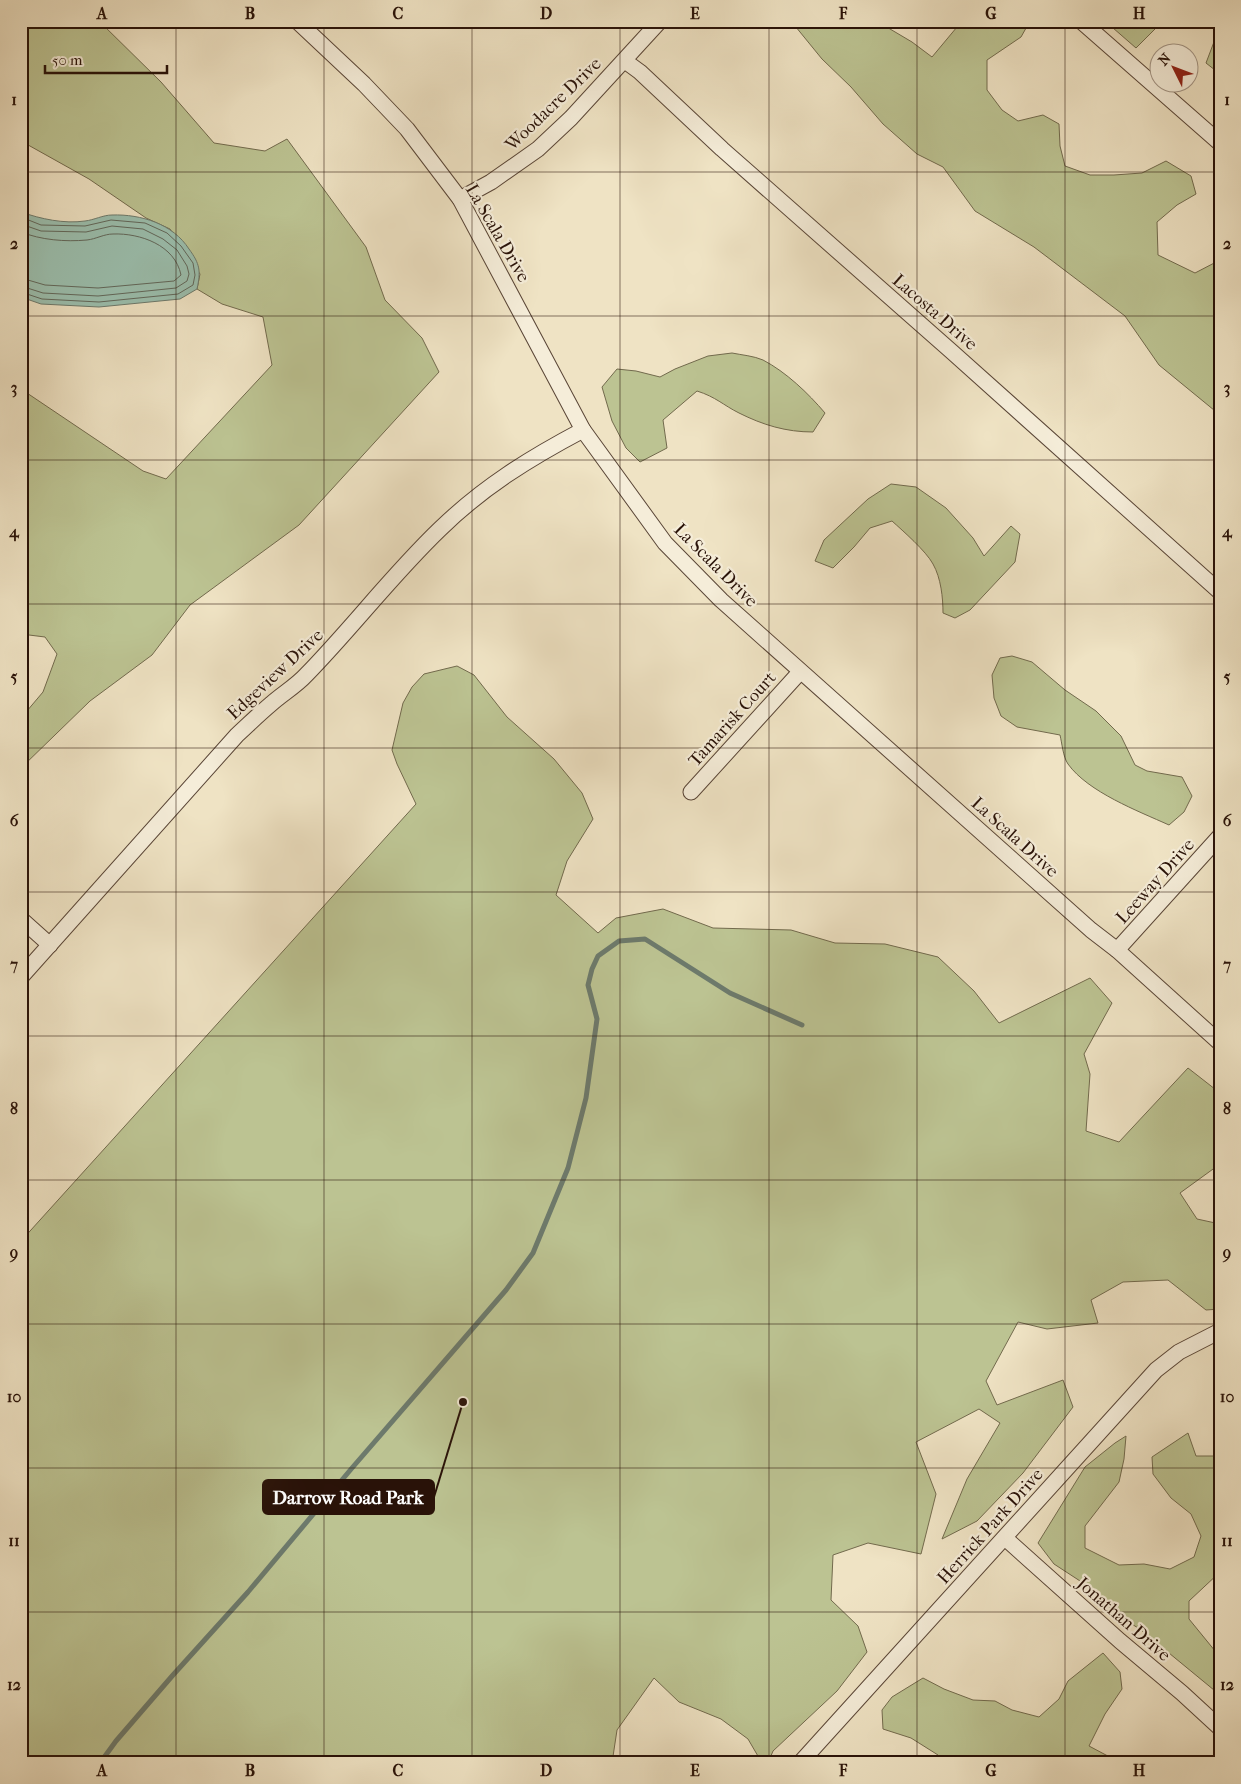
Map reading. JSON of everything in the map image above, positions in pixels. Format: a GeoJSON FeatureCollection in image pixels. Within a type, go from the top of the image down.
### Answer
{"type":"FeatureCollection","features":[{"type":"Feature","properties":{"kind":"street","name":"La Scala Drive"},"geometry":{"type":"LineString","coordinates":[[297,21],[364,84],[406,129],[460,198],[583,430],[665,542],[721,600],[800,672],[1091,930],[1118,950],[1220,1043]]}},
{"type":"Feature","properties":{"kind":"street","name":"Woodacre Drive"},"geometry":{"type":"LineString","coordinates":[[460,198],[491,182],[538,149],[571,118],[660,21]]}},
{"type":"Feature","properties":{"kind":"street"},"geometry":{"type":"LineString","coordinates":[[1081,21],[1220,143]]}},
{"type":"Feature","properties":{"kind":"street","name":"Lacosta Drive"},"geometry":{"type":"LineString","coordinates":[[625,60],[1220,592]]}},
{"type":"Feature","properties":{"kind":"street","name":"Edgeview Drive"},"geometry":{"type":"LineString","coordinates":[[21,977],[237,735],[270,704],[304,677],[441,528],[504,475],[535,455],[583,430]]}},
{"type":"Feature","properties":{"kind":"street","name":"Tamarisk Court"},"geometry":{"type":"LineString","coordinates":[[692,792],[800,672]]}},
{"type":"Feature","properties":{"kind":"street","name":"Leeway Drive"},"geometry":{"type":"LineString","coordinates":[[1118,950],[1220,836]]}},
{"type":"Feature","properties":{"kind":"street"},"geometry":{"type":"LineString","coordinates":[[21,920],[50,945]]}},
{"type":"Feature","properties":{"kind":"street","name":"Herrick Park Drive"},"geometry":{"type":"LineString","coordinates":[[800,1763],[1156,1370],[1179,1352],[1220,1331]]}},
{"type":"Feature","properties":{"kind":"street","name":"Jonathan Drive"},"geometry":{"type":"LineString","coordinates":[[1005,1538],[1220,1728]]}},
{"type":"Feature","properties":{"kind":"shaded area"},"geometry":{"type":"Polygon","coordinates":[[[21,21],[99,21],[161,82],[214,143],[265,151],[287,139],[366,247],[385,300],[422,338],[439,372],[299,525],[190,605],[152,655],[90,701],[21,768],[21,718],[43,692],[57,654],[45,637],[21,634],[21,389],[143,471],[166,479],[272,365],[263,317],[222,304],[197,289],[200,274],[170,229],[146,218],[89,179],[21,141],[21,21]]]}},
{"type":"Feature","properties":{"kind":"shaded area"},"geometry":{"type":"Polygon","coordinates":[[[791,21],[881,21],[885,26],[912,42],[932,57],[962,21],[1030,21],[1021,37],[987,60],[987,90],[1002,110],[1018,121],[1043,115],[1059,124],[1060,146],[1065,166],[1090,175],[1142,173],[1166,161],[1191,176],[1196,194],[1177,205],[1157,222],[1158,255],[1195,273],[1220,260],[1220,415],[1159,365],[1125,316],[1034,247],[975,211],[943,167],[917,154],[883,124],[851,87],[822,59],[791,21]]]}},
{"type":"Feature","properties":{"kind":"shaded area"},"geometry":{"type":"Polygon","coordinates":[[[1105,21],[1163,21],[1136,48],[1105,21]]]}},
{"type":"Feature","properties":{"kind":"shaded area"},"geometry":{"type":"Polygon","coordinates":[[[1220,26],[1220,74],[1206,63],[1220,26]]]}},
{"type":"Feature","properties":{"kind":"shaded area"},"geometry":{"type":"Polygon","coordinates":[[[732,353],[763,360],[788,377],[804,391],[825,413],[813,432],[793,431],[757,421],[697,391],[663,420],[667,448],[640,462],[626,448],[612,421],[602,387],[617,369],[636,371],[660,377],[708,356],[732,353]]]}},
{"type":"Feature","properties":{"kind":"shaded area"},"geometry":{"type":"Polygon","coordinates":[[[891,484],[916,487],[946,508],[973,538],[984,556],[1011,526],[1020,534],[1015,562],[970,610],[955,618],[943,613],[941,588],[933,564],[920,547],[892,521],[870,528],[833,568],[815,561],[824,540],[868,499],[891,484]]]}},
{"type":"Feature","properties":{"kind":"shaded area"},"geometry":{"type":"Polygon","coordinates":[[[1012,656],[1032,662],[1065,690],[1096,711],[1121,736],[1135,765],[1147,771],[1182,777],[1192,796],[1184,812],[1169,825],[1114,800],[1088,783],[1068,764],[1060,735],[1017,727],[1001,716],[994,698],[992,675],[1000,658],[1012,656]]]}},
{"type":"Feature","properties":{"kind":"shaded area"},"geometry":{"type":"Polygon","coordinates":[[[457,666],[474,675],[507,717],[554,759],[582,793],[593,819],[567,861],[556,895],[598,933],[616,918],[663,909],[713,928],[791,930],[835,943],[885,944],[938,957],[974,991],[999,1023],[1090,978],[1112,1003],[1084,1054],[1090,1074],[1086,1131],[1119,1142],[1188,1068],[1220,1093],[1220,1164],[1180,1193],[1197,1219],[1220,1224],[1220,1309],[1206,1310],[1168,1280],[1123,1282],[1091,1300],[1098,1323],[1047,1329],[1018,1322],[986,1381],[997,1405],[1063,1380],[1073,1407],[1023,1473],[977,1521],[942,1539],[967,1479],[1000,1423],[979,1409],[916,1442],[936,1494],[921,1554],[868,1543],[833,1555],[831,1600],[858,1626],[867,1652],[837,1691],[773,1751],[768,1763],[762,1763],[748,1739],[721,1719],[679,1702],[654,1678],[617,1730],[612,1763],[21,1763],[21,1241],[416,804],[392,750],[403,703],[412,687],[424,674],[457,666]]]}},
{"type":"Feature","properties":{"kind":"shaded area"},"geometry":{"type":"Polygon","coordinates":[[[1188,1433],[1196,1456],[1220,1456],[1220,1572],[1189,1601],[1189,1619],[1220,1657],[1220,1695],[1141,1630],[1112,1611],[1100,1594],[1054,1564],[1038,1543],[1085,1467],[1126,1436],[1119,1482],[1085,1526],[1085,1548],[1119,1565],[1144,1564],[1170,1569],[1194,1557],[1201,1536],[1191,1514],[1171,1498],[1153,1474],[1152,1457],[1188,1433]]]}},
{"type":"Feature","properties":{"kind":"shaded area"},"geometry":{"type":"Polygon","coordinates":[[[1103,1653],[1120,1672],[1122,1689],[1105,1714],[1089,1746],[1121,1763],[940,1763],[938,1755],[911,1738],[883,1729],[882,1710],[892,1697],[923,1678],[944,1689],[973,1700],[995,1701],[1012,1710],[1039,1717],[1059,1699],[1068,1681],[1103,1653]]]}},
{"type":"Feature","properties":{"kind":"water"},"geometry":{"type":"Polygon","coordinates":[[[21,212],[45,219],[61,221],[77,222],[105,216],[123,215],[155,222],[174,233],[193,254],[199,268],[197,289],[180,299],[99,307],[41,304],[21,297],[21,212]]]}},
{"type":"Feature","properties":{"kind":"waterway"},"geometry":{"type":"LineString","coordinates":[[100,1763],[116,1741],[248,1592],[506,1290],[533,1253],[568,1168],[586,1098],[597,1019],[588,985],[598,956],[619,941],[645,939],[730,993],[802,1025]]}},
{"type":"Feature","properties":{"kind":"place","name":"Darrow Road Park"},"geometry":{"type":"Point","coordinates":[463,1402]}}]}
